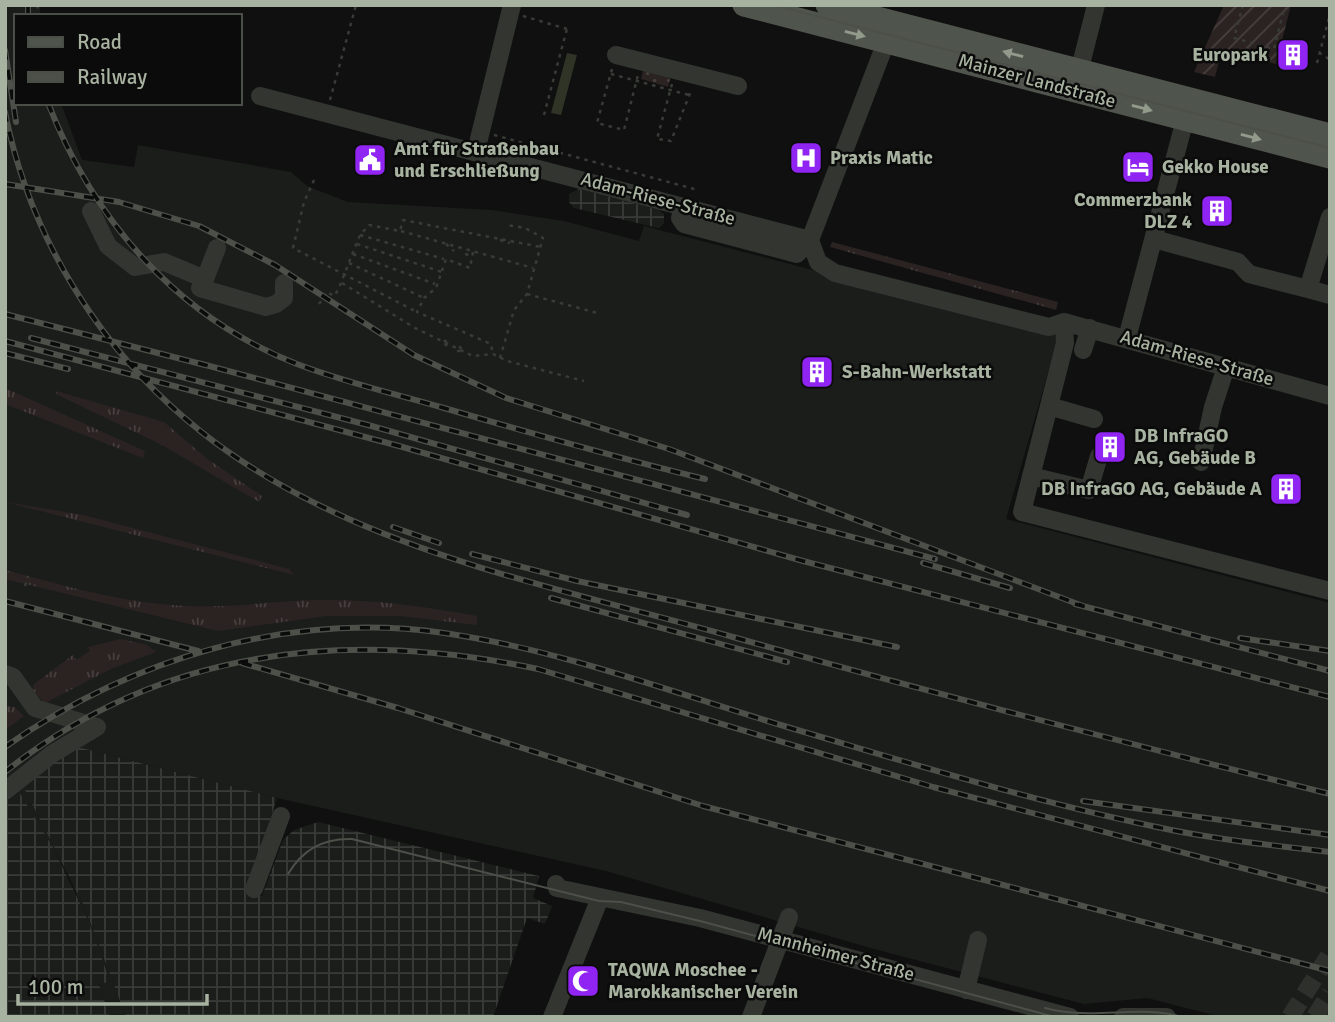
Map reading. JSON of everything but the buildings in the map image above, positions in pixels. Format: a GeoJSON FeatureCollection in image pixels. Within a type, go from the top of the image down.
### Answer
{"type":"FeatureCollection","features":[{"type":"Feature","properties":{"kind":"main road","name":"Mainzer Landstraße"},"geometry":{"type":"LineString","coordinates":[[744,5],[827,11],[1188,110],[1330,157]]}},
{"type":"Feature","properties":{"kind":"main road","name":"Mainzer Landstraße"},"geometry":{"type":"LineString","coordinates":[[827,11],[886,42],[1077,81]]}},
{"type":"Feature","properties":{"kind":"main road","name":"Mainzer Landstraße"},"geometry":{"type":"LineString","coordinates":[[1188,110],[1330,135]]}},
{"type":"Feature","properties":{"kind":"street"},"geometry":{"type":"LineString","coordinates":[[1077,81],[1096,5]]}},
{"type":"Feature","properties":{"kind":"street"},"geometry":{"type":"LineString","coordinates":[[476,150],[517,11]]}},
{"type":"Feature","properties":{"kind":"street"},"geometry":{"type":"LineString","coordinates":[[810,240],[886,42]]}},
{"type":"Feature","properties":{"kind":"street"},"geometry":{"type":"LineString","coordinates":[[616,55],[738,86]]}},
{"type":"Feature","properties":{"kind":"street","name":"Adam-Riese-Straße"},"geometry":{"type":"LineString","coordinates":[[260,96],[476,150],[810,240],[818,262],[835,273],[1049,327],[1064,322],[1090,328],[1330,396]]}},
{"type":"Feature","properties":{"kind":"street"},"geometry":{"type":"LineString","coordinates":[[1127,338],[1188,110]]}},
{"type":"Feature","properties":{"kind":"street"},"geometry":{"type":"LineString","coordinates":[[91,211],[108,246],[135,267],[164,262],[205,279]]}},
{"type":"Feature","properties":{"kind":"street"},"geometry":{"type":"LineString","coordinates":[[1308,289],[1330,217]]}},
{"type":"Feature","properties":{"kind":"street"},"geometry":{"type":"LineString","coordinates":[[1154,239],[1238,262],[1250,274],[1330,295]]}},
{"type":"Feature","properties":{"kind":"street"},"geometry":{"type":"LineString","coordinates":[[217,248],[200,288],[267,307],[284,298],[284,283]]}},
{"type":"Feature","properties":{"kind":"street"},"geometry":{"type":"LineString","coordinates":[[1064,322],[1065,344],[1022,512],[1330,591]]}},
{"type":"Feature","properties":{"kind":"street"},"geometry":{"type":"LineString","coordinates":[[1083,351],[1090,328]]}},
{"type":"Feature","properties":{"kind":"street"},"geometry":{"type":"LineString","coordinates":[[1200,462],[1226,367]]}},
{"type":"Feature","properties":{"kind":"street"},"geometry":{"type":"LineString","coordinates":[[1049,406],[1094,419]]}},
{"type":"Feature","properties":{"kind":"street"},"geometry":{"type":"LineString","coordinates":[[1031,476],[1089,490],[1098,456]]}},
{"type":"Feature","properties":{"kind":"street"},"geometry":{"type":"LineString","coordinates":[[5,674],[13,677],[35,708],[97,727],[7,786]]}},
{"type":"Feature","properties":{"kind":"street"},"geometry":{"type":"LineString","coordinates":[[254,889],[281,816]]}},
{"type":"Feature","properties":{"kind":"street","name":"Mannheimer Straße"},"geometry":{"type":"LineString","coordinates":[[556,884],[557,888],[600,898],[634,903],[780,939],[872,956],[966,990],[1070,1017]]}},
{"type":"Feature","properties":{"kind":"street"},"geometry":{"type":"LineString","coordinates":[[552,1017],[600,898]]}},
{"type":"Feature","properties":{"kind":"street"},"geometry":{"type":"LineString","coordinates":[[751,1017],[789,917]]}},
{"type":"Feature","properties":{"kind":"street"},"geometry":{"type":"LineString","coordinates":[[966,990],[978,940]]}},
{"type":"Feature","properties":{"kind":"street"},"geometry":{"type":"LineString","coordinates":[[1123,1017],[1167,1017]]}},
{"type":"Feature","properties":{"kind":"path"},"geometry":{"type":"LineString","coordinates":[[326,113],[356,5]]}},
{"type":"Feature","properties":{"kind":"path"},"geometry":{"type":"LineString","coordinates":[[1243,5],[1234,38],[1274,49],[1285,5]]}},
{"type":"Feature","properties":{"kind":"path"},"geometry":{"type":"LineString","coordinates":[[517,11],[567,27],[544,115]]}},
{"type":"Feature","properties":{"kind":"path"},"geometry":{"type":"LineString","coordinates":[[1317,63],[1330,14]]}},
{"type":"Feature","properties":{"kind":"path"},"geometry":{"type":"LineString","coordinates":[[1258,60],[1262,46]]}},
{"type":"Feature","properties":{"kind":"path"},"geometry":{"type":"LineString","coordinates":[[1319,52],[1330,60]]}},
{"type":"Feature","properties":{"kind":"path"},"geometry":{"type":"LineString","coordinates":[[616,55],[597,123],[624,130],[642,62]]}},
{"type":"Feature","properties":{"kind":"path"},"geometry":{"type":"LineString","coordinates":[[676,70],[657,139],[671,141],[697,76]]}},
{"type":"Feature","properties":{"kind":"path"},"geometry":{"type":"LineString","coordinates":[[611,74],[689,95]]}},
{"type":"Feature","properties":{"kind":"path"},"geometry":{"type":"LineString","coordinates":[[481,131],[698,190]]}},
{"type":"Feature","properties":{"kind":"path"},"geometry":{"type":"LineString","coordinates":[[314,180],[304,202],[293,248],[474,338]]}},
{"type":"Feature","properties":{"kind":"path"},"geometry":{"type":"LineString","coordinates":[[400,231],[403,220],[510,243]]}},
{"type":"Feature","properties":{"kind":"path"},"geometry":{"type":"LineString","coordinates":[[526,229],[527,223]]}},
{"type":"Feature","properties":{"kind":"path"},"geometry":{"type":"LineString","coordinates":[[319,304],[327,292],[334,296],[342,283],[360,235],[369,225],[445,243],[473,254]]}},
{"type":"Feature","properties":{"kind":"path"},"geometry":{"type":"LineString","coordinates":[[500,358],[514,310],[527,294],[543,238],[526,229],[508,225],[515,227]]}},
{"type":"Feature","properties":{"kind":"path"},"geometry":{"type":"LineString","coordinates":[[360,235],[470,268],[473,254]]}},
{"type":"Feature","properties":{"kind":"path"},"geometry":{"type":"LineString","coordinates":[[495,239],[541,247]]}},
{"type":"Feature","properties":{"kind":"path"},"geometry":{"type":"LineString","coordinates":[[445,243],[454,251]]}},
{"type":"Feature","properties":{"kind":"path"},"geometry":{"type":"LineString","coordinates":[[522,244],[530,243]]}},
{"type":"Feature","properties":{"kind":"path"},"geometry":{"type":"LineString","coordinates":[[357,244],[440,274]]}},
{"type":"Feature","properties":{"kind":"path"},"geometry":{"type":"LineString","coordinates":[[353,254],[434,286]]}},
{"type":"Feature","properties":{"kind":"path"},"geometry":{"type":"LineString","coordinates":[[422,254],[429,257]]}},
{"type":"Feature","properties":{"kind":"path"},"geometry":{"type":"LineString","coordinates":[[465,254],[501,259],[533,268]]}},
{"type":"Feature","properties":{"kind":"path"},"geometry":{"type":"LineString","coordinates":[[501,259],[508,257]]}},
{"type":"Feature","properties":{"kind":"path"},"geometry":{"type":"LineString","coordinates":[[417,311],[434,286],[444,261]]}},
{"type":"Feature","properties":{"kind":"path"},"geometry":{"type":"LineString","coordinates":[[518,261],[522,266]]}},
{"type":"Feature","properties":{"kind":"path"},"geometry":{"type":"LineString","coordinates":[[349,263],[424,298]]}},
{"type":"Feature","properties":{"kind":"path"},"geometry":{"type":"LineString","coordinates":[[417,265],[426,270]]}},
{"type":"Feature","properties":{"kind":"path"},"geometry":{"type":"LineString","coordinates":[[415,278],[421,282]]}},
{"type":"Feature","properties":{"kind":"path"},"geometry":{"type":"LineString","coordinates":[[342,283],[415,328],[463,351]]}},
{"type":"Feature","properties":{"kind":"path"},"geometry":{"type":"LineString","coordinates":[[527,294],[601,314]]}},
{"type":"Feature","properties":{"kind":"path"},"geometry":{"type":"LineString","coordinates":[[394,299],[402,301]]}},
{"type":"Feature","properties":{"kind":"path"},"geometry":{"type":"LineString","coordinates":[[412,306],[417,311]]}},
{"type":"Feature","properties":{"kind":"path"},"geometry":{"type":"LineString","coordinates":[[447,325],[454,330]]}},
{"type":"Feature","properties":{"kind":"path"},"geometry":{"type":"LineString","coordinates":[[464,334],[491,344],[493,354]]}},
{"type":"Feature","properties":{"kind":"path"},"geometry":{"type":"LineString","coordinates":[[442,341],[449,341]]}},
{"type":"Feature","properties":{"kind":"path"},"geometry":{"type":"LineString","coordinates":[[442,341],[447,346]]}},
{"type":"Feature","properties":{"kind":"path"},"geometry":{"type":"LineString","coordinates":[[458,348],[472,356],[493,354],[584,380]]}},
{"type":"Feature","properties":{"kind":"path"},"geometry":{"type":"LineString","coordinates":[[26,586],[28,576]]}},
{"type":"Feature","properties":{"kind":"shaded area"},"geometry":{"type":"Polygon","coordinates":[[[5,5],[40,5],[40,14],[14,14],[14,105],[62,105],[82,160],[134,167],[138,145],[291,172],[307,186],[348,202],[492,210],[564,221],[639,241],[644,226],[1059,334],[1006,519],[1330,603],[1330,1017],[1221,1017],[1147,998],[1084,1004],[874,949],[606,871],[277,798],[78,747],[21,780],[84,906],[126,1017],[110,1017],[99,985],[110,981],[72,883],[54,849],[5,791],[5,5]]]}},
{"type":"Feature","properties":{"kind":"shaded area"},"geometry":{"type":"Polygon","coordinates":[[[567,53],[577,55],[561,115],[551,113],[567,53]]]}},
{"type":"Feature","properties":{"kind":"shaded area"},"geometry":{"type":"Polygon","coordinates":[[[579,189],[659,210],[664,214],[664,223],[659,228],[574,208],[569,202],[569,194],[579,189]]]}},
{"type":"Feature","properties":{"kind":"shaded area"},"geometry":{"type":"Polygon","coordinates":[[[78,747],[277,798],[247,892],[262,896],[283,840],[294,830],[318,822],[539,876],[533,898],[552,906],[545,924],[527,918],[493,1017],[126,1017],[84,906],[20,780],[78,747]]]}},
{"type":"Feature","properties":{"kind":"shaded area"},"geometry":{"type":"Polygon","coordinates":[[[16,787],[54,849],[88,920],[110,981],[99,985],[110,1017],[5,1017],[5,791],[16,787]]]}},
{"type":"Feature","properties":{"kind":"green space"},"geometry":{"type":"Polygon","coordinates":[[[1224,5],[1291,5],[1276,64],[1222,50],[1215,77],[1194,72],[1224,5]]]}},
{"type":"Feature","properties":{"kind":"green space"},"geometry":{"type":"Polygon","coordinates":[[[644,66],[672,73],[668,87],[641,79],[644,66]]]}},
{"type":"Feature","properties":{"kind":"green space"},"geometry":{"type":"Polygon","coordinates":[[[832,242],[1058,302],[1056,310],[830,247],[832,242]]]}},
{"type":"Feature","properties":{"kind":"green space"},"geometry":{"type":"Polygon","coordinates":[[[5,388],[145,451],[143,458],[5,404],[5,388]]]}},
{"type":"Feature","properties":{"kind":"green space"},"geometry":{"type":"Polygon","coordinates":[[[56,391],[164,422],[206,458],[262,496],[259,502],[162,445],[56,394],[56,391]]]}},
{"type":"Feature","properties":{"kind":"green space"},"geometry":{"type":"Polygon","coordinates":[[[5,502],[83,515],[289,569],[294,575],[5,502]]]}},
{"type":"Feature","properties":{"kind":"green space"},"geometry":{"type":"Polygon","coordinates":[[[5,570],[96,593],[166,605],[221,606],[337,600],[378,602],[477,616],[477,625],[400,616],[326,616],[218,631],[5,579],[5,570]]]}},
{"type":"Feature","properties":{"kind":"green space"},"geometry":{"type":"Polygon","coordinates":[[[121,639],[147,645],[156,652],[111,669],[45,703],[32,690],[34,684],[73,655],[76,660],[90,651],[88,647],[121,639]]]}},
{"type":"Feature","properties":{"kind":"green space"},"geometry":{"type":"Polygon","coordinates":[[[5,706],[14,707],[24,716],[5,730],[5,706]]]}},
{"type":"Feature","properties":{"kind":"tunnel"},"geometry":{"type":"LineString","coordinates":[[1290,1017],[1330,954]]}},
{"type":"Feature","properties":{"kind":"tunnel"},"geometry":{"type":"LineString","coordinates":[[1315,1017],[1330,993]]}},
{"type":"Feature","properties":{"kind":"tram line"},"geometry":{"type":"LineString","coordinates":[[773,5],[1330,148]]}},
{"type":"Feature","properties":{"kind":"tram line"},"geometry":{"type":"LineString","coordinates":[[288,874],[300,858],[314,847],[341,839],[352,839],[599,901],[621,902],[704,922],[1055,1017]]}},
{"type":"Feature","properties":{"kind":"tram line"},"geometry":{"type":"LineString","coordinates":[[1045,1008],[1081,1013],[1166,1013],[1183,1017]]}},
{"type":"Feature","properties":{"kind":"railway"},"geometry":{"type":"LineString","coordinates":[[28,5],[28,14]]}},
{"type":"Feature","properties":{"kind":"railway"},"geometry":{"type":"LineString","coordinates":[[5,50],[16,122]]}},
{"type":"Feature","properties":{"kind":"railway"},"geometry":{"type":"LineString","coordinates":[[49,105],[89,187],[115,225],[145,260],[178,292],[214,320],[254,344],[297,364],[351,382],[705,479]]}},
{"type":"Feature","properties":{"kind":"railway"},"geometry":{"type":"LineString","coordinates":[[5,112],[18,165],[38,217],[62,267],[91,314],[152,388],[221,447],[298,494],[380,532],[466,563],[554,589],[956,698],[1330,794]]}},
{"type":"Feature","properties":{"kind":"railway"},"geometry":{"type":"LineString","coordinates":[[5,184],[119,202],[199,226],[275,265],[414,355],[506,398],[669,449],[1083,606]]}},
{"type":"Feature","properties":{"kind":"railway"},"geometry":{"type":"LineString","coordinates":[[5,314],[205,365]]}},
{"type":"Feature","properties":{"kind":"railway"},"geometry":{"type":"LineString","coordinates":[[31,338],[368,425],[687,515]]}},
{"type":"Feature","properties":{"kind":"railway"},"geometry":{"type":"LineString","coordinates":[[5,341],[399,446],[803,561],[1330,697]]}},
{"type":"Feature","properties":{"kind":"railway"},"geometry":{"type":"LineString","coordinates":[[5,353],[68,369]]}},
{"type":"Feature","properties":{"kind":"railway"},"geometry":{"type":"LineString","coordinates":[[198,363],[935,559]]}},
{"type":"Feature","properties":{"kind":"railway"},"geometry":{"type":"LineString","coordinates":[[393,527],[439,543]]}},
{"type":"Feature","properties":{"kind":"railway"},"geometry":{"type":"LineString","coordinates":[[472,554],[577,581],[897,647]]}},
{"type":"Feature","properties":{"kind":"railway"},"geometry":{"type":"LineString","coordinates":[[923,563],[1010,588]]}},
{"type":"Feature","properties":{"kind":"railway"},"geometry":{"type":"LineString","coordinates":[[551,598],[787,662]]}},
{"type":"Feature","properties":{"kind":"railway"},"geometry":{"type":"LineString","coordinates":[[5,601],[198,651]]}},
{"type":"Feature","properties":{"kind":"railway"},"geometry":{"type":"LineString","coordinates":[[1075,604],[1330,671]]}},
{"type":"Feature","properties":{"kind":"railway"},"geometry":{"type":"LineString","coordinates":[[5,747],[54,716],[105,689],[159,666],[214,648],[270,636],[328,629],[386,628],[444,633],[537,651],[938,771],[1109,817],[1196,835],[1330,852]]}},
{"type":"Feature","properties":{"kind":"railway"},"geometry":{"type":"LineString","coordinates":[[1240,638],[1330,651]]}},
{"type":"Feature","properties":{"kind":"railway"},"geometry":{"type":"LineString","coordinates":[[5,772],[65,730],[128,698],[193,674],[260,659],[328,651],[397,651],[467,657],[538,669],[933,787],[1330,891]]}},
{"type":"Feature","properties":{"kind":"railway"},"geometry":{"type":"LineString","coordinates":[[242,663],[398,708],[703,806],[1330,971]]}},
{"type":"Feature","properties":{"kind":"railway"},"geometry":{"type":"LineString","coordinates":[[1083,801],[1330,835]]}},
{"type":"Feature","properties":{"kind":"place","name":"Europark"},"geometry":{"type":"Point","coordinates":[1293,55]}},
{"type":"Feature","properties":{"kind":"place","name":"Praxis Matic"},"geometry":{"type":"Point","coordinates":[806,158]}},
{"type":"Feature","properties":{"kind":"place","name":"Amt für Straßenbau und Erschließung"},"geometry":{"type":"Point","coordinates":[370,160]}},
{"type":"Feature","properties":{"kind":"place","name":"Gekko House"},"geometry":{"type":"Point","coordinates":[1138,167]}},
{"type":"Feature","properties":{"kind":"place","name":"Commerzbank DLZ 4"},"geometry":{"type":"Point","coordinates":[1217,211]}},
{"type":"Feature","properties":{"kind":"place","name":"S-Bahn-Werkstatt"},"geometry":{"type":"Point","coordinates":[817,372]}},
{"type":"Feature","properties":{"kind":"place","name":"DB InfraGO AG, Gebäude B"},"geometry":{"type":"Point","coordinates":[1110,447]}},
{"type":"Feature","properties":{"kind":"place","name":"DB InfraGO AG, Gebäude A"},"geometry":{"type":"Point","coordinates":[1286,489]}},
{"type":"Feature","properties":{"kind":"place","name":"TAQWA Moschee - Marokkanischer Verein"},"geometry":{"type":"Point","coordinates":[583,981]}}]}
